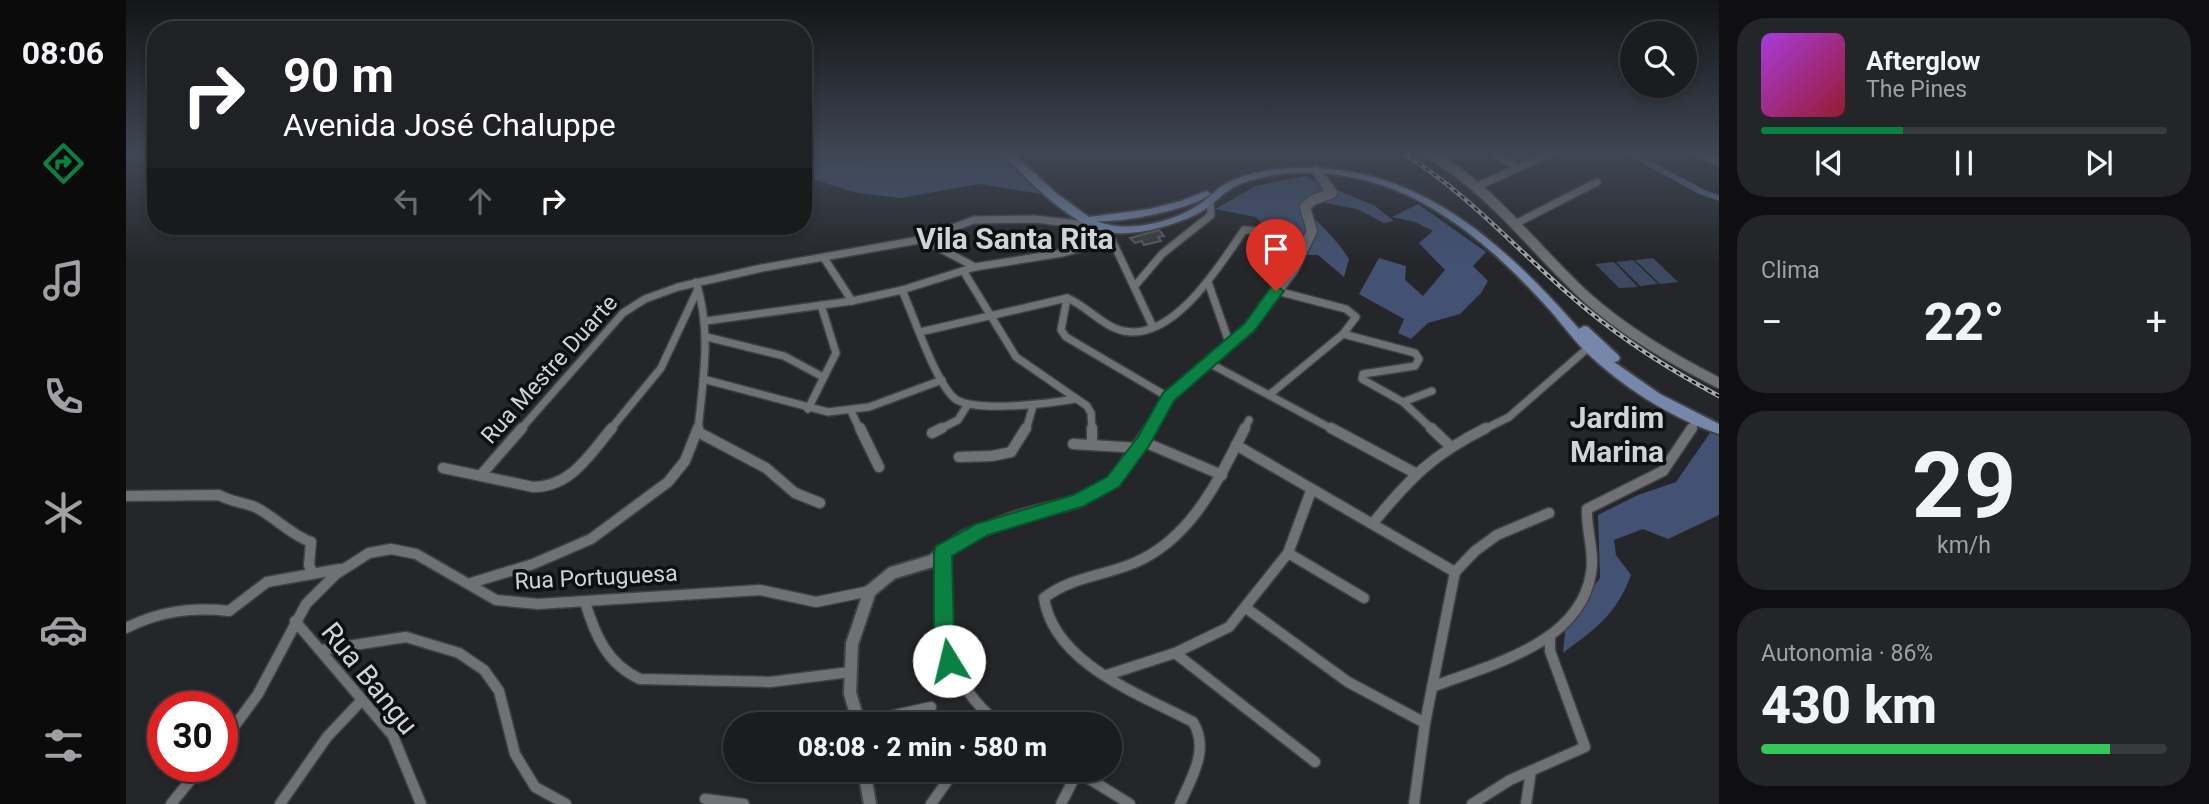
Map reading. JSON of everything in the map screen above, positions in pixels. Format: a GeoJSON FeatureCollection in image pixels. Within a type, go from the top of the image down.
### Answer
{"type":"FeatureCollection","features":[{"type":"Feature","properties":{"kind":"main road"},"geometry":{"type":"LineString","coordinates":[[1051,191],[1071,208],[1104,228],[1131,227],[1180,218],[1225,191]]}},
{"type":"Feature","properties":{"kind":"main road"},"geometry":{"type":"LineString","coordinates":[[1060,191],[1090,216],[1104,220],[1195,202],[1213,191]]}},
{"type":"Feature","properties":{"kind":"main road"},"geometry":{"type":"LineString","coordinates":[[1407,191],[1446,212],[1516,270],[1589,347],[1696,423],[1719,429]]}},
{"type":"Feature","properties":{"kind":"main road"},"geometry":{"type":"LineString","coordinates":[[1414,191],[1453,213],[1504,253],[1619,362],[1680,403],[1719,422]]}},
{"type":"Feature","properties":{"kind":"main road"},"geometry":{"type":"LineString","coordinates":[[1131,227],[1163,216],[1157,210],[1134,214]]}},
{"type":"Feature","properties":{"kind":"street"},"geometry":{"type":"LineString","coordinates":[[856,712],[850,693],[852,644],[870,592],[892,573],[932,561],[983,529],[1078,501],[1099,492],[1113,482],[1141,445],[1168,397],[1250,327],[1310,239],[1311,223],[1305,207],[1313,200],[1332,193],[1330,191]]}},
{"type":"Feature","properties":{"kind":"street"},"geometry":{"type":"LineString","coordinates":[[1480,191],[1587,297],[1622,326],[1719,383]]}},
{"type":"Feature","properties":{"kind":"street"},"geometry":{"type":"LineString","coordinates":[[1515,224],[1580,191]]}},
{"type":"Feature","properties":{"kind":"street"},"geometry":{"type":"LineString","coordinates":[[1134,287],[1145,272],[1211,215],[1210,201]]}},
{"type":"Feature","properties":{"kind":"street"},"geometry":{"type":"LineString","coordinates":[[1061,221],[1071,208]]}},
{"type":"Feature","properties":{"kind":"street","name":"Rua Mestre Duarte"},"geometry":{"type":"LineString","coordinates":[[481,475],[631,305],[649,295],[922,239],[971,220],[1061,221],[1104,228]]}},
{"type":"Feature","properties":{"kind":"street"},"geometry":{"type":"LineString","coordinates":[[1104,228],[1153,327]]}},
{"type":"Feature","properties":{"kind":"street"},"geometry":{"type":"LineString","coordinates":[[920,332],[1067,299],[1124,331],[1153,327],[1183,306],[1208,282],[1244,230],[1261,231]]}},
{"type":"Feature","properties":{"kind":"street"},"geometry":{"type":"LineString","coordinates":[[922,239],[975,267]]}},
{"type":"Feature","properties":{"kind":"street"},"geometry":{"type":"LineString","coordinates":[[706,321],[852,302],[902,290],[975,267],[1062,253],[1112,240]]}},
{"type":"Feature","properties":{"kind":"street"},"geometry":{"type":"LineString","coordinates":[[824,258],[852,302]]}},
{"type":"Feature","properties":{"kind":"street"},"geometry":{"type":"LineString","coordinates":[[1126,269],[1145,272]]}},
{"type":"Feature","properties":{"kind":"street"},"geometry":{"type":"LineString","coordinates":[[964,272],[1016,357],[1091,413],[1092,443]]}},
{"type":"Feature","properties":{"kind":"street"},"geometry":{"type":"LineString","coordinates":[[1208,282],[1230,345]]}},
{"type":"Feature","properties":{"kind":"street"},"geometry":{"type":"LineString","coordinates":[[471,583],[533,564],[591,539],[668,482],[692,449],[698,432],[707,337],[697,285]]}},
{"type":"Feature","properties":{"kind":"street"},"geometry":{"type":"LineString","coordinates":[[443,468],[510,483],[548,487],[574,473],[661,368],[697,285]]}},
{"type":"Feature","properties":{"kind":"street"},"geometry":{"type":"LineString","coordinates":[[902,290],[942,380],[954,399],[968,404],[1033,406],[1075,399]]}},
{"type":"Feature","properties":{"kind":"street"},"geometry":{"type":"LineString","coordinates":[[1269,395],[1356,322],[1353,313],[1276,291]]}},
{"type":"Feature","properties":{"kind":"street"},"geometry":{"type":"LineString","coordinates":[[1067,299],[1061,330],[1066,337],[1168,397]]}},
{"type":"Feature","properties":{"kind":"street"},"geometry":{"type":"LineString","coordinates":[[808,409],[836,353],[821,305]]}},
{"type":"Feature","properties":{"kind":"street"},"geometry":{"type":"LineString","coordinates":[[1342,334],[1406,349],[1419,359],[1415,366],[1363,374],[1365,382],[1403,402],[1450,446]]}},
{"type":"Feature","properties":{"kind":"street"},"geometry":{"type":"LineString","coordinates":[[707,337],[783,356],[823,377]]}},
{"type":"Feature","properties":{"kind":"street"},"geometry":{"type":"LineString","coordinates":[[1373,523],[1415,473],[1450,446],[1509,417],[1589,347]]}},
{"type":"Feature","properties":{"kind":"street"},"geometry":{"type":"LineString","coordinates":[[1209,363],[1415,473]]}},
{"type":"Feature","properties":{"kind":"street"},"geometry":{"type":"LineString","coordinates":[[703,379],[808,409],[851,411],[942,380]]}},
{"type":"Feature","properties":{"kind":"street"},"geometry":{"type":"LineString","coordinates":[[1403,402],[1432,391]]}},
{"type":"Feature","properties":{"kind":"street"},"geometry":{"type":"LineString","coordinates":[[932,433],[958,420],[968,404]]}},
{"type":"Feature","properties":{"kind":"street"},"geometry":{"type":"LineString","coordinates":[[959,457],[1006,456],[1014,453],[1025,434],[1033,406]]}},
{"type":"Feature","properties":{"kind":"street"},"geometry":{"type":"LineString","coordinates":[[851,411],[879,467]]}},
{"type":"Feature","properties":{"kind":"street"},"geometry":{"type":"LineString","coordinates":[[1180,804],[1201,748],[1203,737],[1199,729],[1193,722],[1107,675],[1060,638],[1048,623],[1043,610],[1044,598],[1065,585],[1155,553],[1204,504],[1222,475],[1249,420]]}},
{"type":"Feature","properties":{"kind":"street"},"geometry":{"type":"LineString","coordinates":[[1432,687],[1470,675],[1542,643],[1550,636],[1576,606],[1588,586],[1592,571],[1587,509],[1663,471],[1696,423]]}},
{"type":"Feature","properties":{"kind":"street"},"geometry":{"type":"LineString","coordinates":[[698,432],[766,468],[795,493],[820,503]]}},
{"type":"Feature","properties":{"kind":"street"},"geometry":{"type":"LineString","coordinates":[[1073,444],[1141,445],[1222,475]]}},
{"type":"Feature","properties":{"kind":"street"},"geometry":{"type":"LineString","coordinates":[[1236,445],[1311,491],[1373,523],[1455,572]]}},
{"type":"Feature","properties":{"kind":"street"},"geometry":{"type":"LineString","coordinates":[[1107,675],[1175,653],[1218,634],[1246,608],[1289,553],[1311,491]]}},
{"type":"Feature","properties":{"kind":"street"},"geometry":{"type":"LineString","coordinates":[[126,496],[211,494],[253,506],[289,527],[299,538],[312,542],[309,565],[313,574]]}},
{"type":"Feature","properties":{"kind":"street"},"geometry":{"type":"LineString","coordinates":[[1414,804],[1425,723],[1455,572],[1469,553],[1489,540],[1549,513]]}},
{"type":"Feature","properties":{"kind":"street","name":"Rua Portuguesa"},"geometry":{"type":"LineString","coordinates":[[238,721],[258,694],[295,621],[315,594],[343,568],[369,553],[391,550],[416,554],[471,583],[486,596],[508,603],[585,602],[760,590],[816,602],[870,592]]}},
{"type":"Feature","properties":{"kind":"street"},"geometry":{"type":"LineString","coordinates":[[943,552],[944,632],[949,661],[968,694],[983,712]]}},
{"type":"Feature","properties":{"kind":"street"},"geometry":{"type":"LineString","coordinates":[[1289,553],[1364,598]]}},
{"type":"Feature","properties":{"kind":"street"},"geometry":{"type":"LineString","coordinates":[[126,628],[146,618],[193,607],[229,611],[262,584],[343,568]]}},
{"type":"Feature","properties":{"kind":"street"},"geometry":{"type":"LineString","coordinates":[[585,602],[601,644],[625,674],[640,679],[770,682],[850,672]]}},
{"type":"Feature","properties":{"kind":"street"},"geometry":{"type":"LineString","coordinates":[[1246,608],[1348,682],[1425,723]]}},
{"type":"Feature","properties":{"kind":"street","name":"Rua Bangu"},"geometry":{"type":"LineString","coordinates":[[295,621],[323,650],[393,736],[421,804]]}},
{"type":"Feature","properties":{"kind":"street"},"geometry":{"type":"LineString","coordinates":[[323,650],[406,636],[459,653],[484,670],[499,691],[521,768],[535,787],[566,804]]}},
{"type":"Feature","properties":{"kind":"street"},"geometry":{"type":"LineString","coordinates":[[1472,804],[1531,771],[1585,747],[1550,651],[1550,636]]}},
{"type":"Feature","properties":{"kind":"street"},"geometry":{"type":"LineString","coordinates":[[1175,653],[1315,762]]}},
{"type":"Feature","properties":{"kind":"street"},"geometry":{"type":"LineString","coordinates":[[280,804],[327,737],[362,701]]}},
{"type":"Feature","properties":{"kind":"street"},"geometry":{"type":"LineString","coordinates":[[910,712],[931,707]]}},
{"type":"Feature","properties":{"kind":"street"},"geometry":{"type":"LineString","coordinates":[[1526,804],[1531,771]]}},
{"type":"Feature","properties":{"kind":"street"},"geometry":{"type":"LineString","coordinates":[[171,804],[189,782]]}},
{"type":"Feature","properties":{"kind":"street"},"geometry":{"type":"LineString","coordinates":[[866,782],[870,804]]}},
{"type":"Feature","properties":{"kind":"street"},"geometry":{"type":"LineString","coordinates":[[931,804],[947,782]]}},
{"type":"Feature","properties":{"kind":"street"},"geometry":{"type":"LineString","coordinates":[[1061,804],[1072,782]]}},
{"type":"Feature","properties":{"kind":"street"},"geometry":{"type":"LineString","coordinates":[[1095,782],[1130,804]]}},
{"type":"Feature","properties":{"kind":"street"},"geometry":{"type":"LineString","coordinates":[[705,799],[744,804]]}},
{"type":"Feature","properties":{"kind":"shaded area"},"geometry":{"type":"Polygon","coordinates":[[[849,191],[942,191],[900,198],[849,191]]]}},
{"type":"Feature","properties":{"kind":"shaded area"},"geometry":{"type":"Polygon","coordinates":[[[1020,191],[1043,191],[1048,195],[1020,191]]]}},
{"type":"Feature","properties":{"kind":"shaded area"},"geometry":{"type":"Polygon","coordinates":[[[1248,191],[1338,191],[1375,206],[1394,221],[1384,223],[1357,209],[1314,201],[1307,210],[1349,259],[1344,277],[1318,255],[1290,255],[1256,217],[1215,209],[1248,191]]]}},
{"type":"Feature","properties":{"kind":"shaded area"},"geometry":{"type":"Polygon","coordinates":[[[1418,204],[1486,252],[1473,266],[1488,281],[1481,293],[1460,314],[1428,323],[1411,339],[1398,333],[1404,319],[1359,294],[1379,258],[1406,266],[1405,280],[1423,296],[1445,270],[1419,243],[1433,231],[1415,222],[1392,217],[1418,204]]]}},
{"type":"Feature","properties":{"kind":"shaded area"},"geometry":{"type":"Polygon","coordinates":[[[1653,258],[1678,282],[1660,284],[1635,260],[1653,258]]]}},
{"type":"Feature","properties":{"kind":"shaded area"},"geometry":{"type":"Polygon","coordinates":[[[1633,260],[1658,284],[1640,286],[1616,262],[1633,260]]]}},
{"type":"Feature","properties":{"kind":"shaded area"},"geometry":{"type":"Polygon","coordinates":[[[1614,262],[1638,287],[1619,288],[1595,264],[1614,262]]]}},
{"type":"Feature","properties":{"kind":"shaded area"},"geometry":{"type":"Polygon","coordinates":[[[1710,433],[1719,435],[1719,515],[1668,539],[1643,529],[1614,540],[1616,555],[1631,575],[1625,589],[1604,620],[1563,653],[1566,623],[1600,578],[1598,515],[1638,495],[1676,482],[1710,433]]]}},
{"type":"Feature","properties":{"kind":"building"},"geometry":{"type":"Polygon","coordinates":[[[1159,230],[1164,236],[1158,237],[1161,241],[1144,245],[1142,241],[1135,243],[1130,238],[1159,230]]]}},
{"type":"Feature","properties":{"kind":"waterway"},"geometry":{"type":"LineString","coordinates":[[1699,191],[1719,198]]}},
{"type":"Feature","properties":{"kind":"railway"},"geometry":{"type":"LineString","coordinates":[[1455,191],[1601,321],[1650,355],[1719,396]]}},
{"type":"Feature","properties":{"kind":"district","name":"Vila Santa Rita"},"geometry":{"type":"Point","coordinates":[1015,239]}},
{"type":"Feature","properties":{"kind":"district","name":"Jardim Marina"},"geometry":{"type":"Point","coordinates":[1617,435]}},
{"type":"Feature","properties":{"kind":"route"},"geometry":{"type":"LineString","coordinates":[[949,661],[944,632],[943,552],[964,537],[983,529],[1078,501],[1099,492],[1113,482],[1127,467],[1168,397],[1250,327],[1276,291]]}}]}
